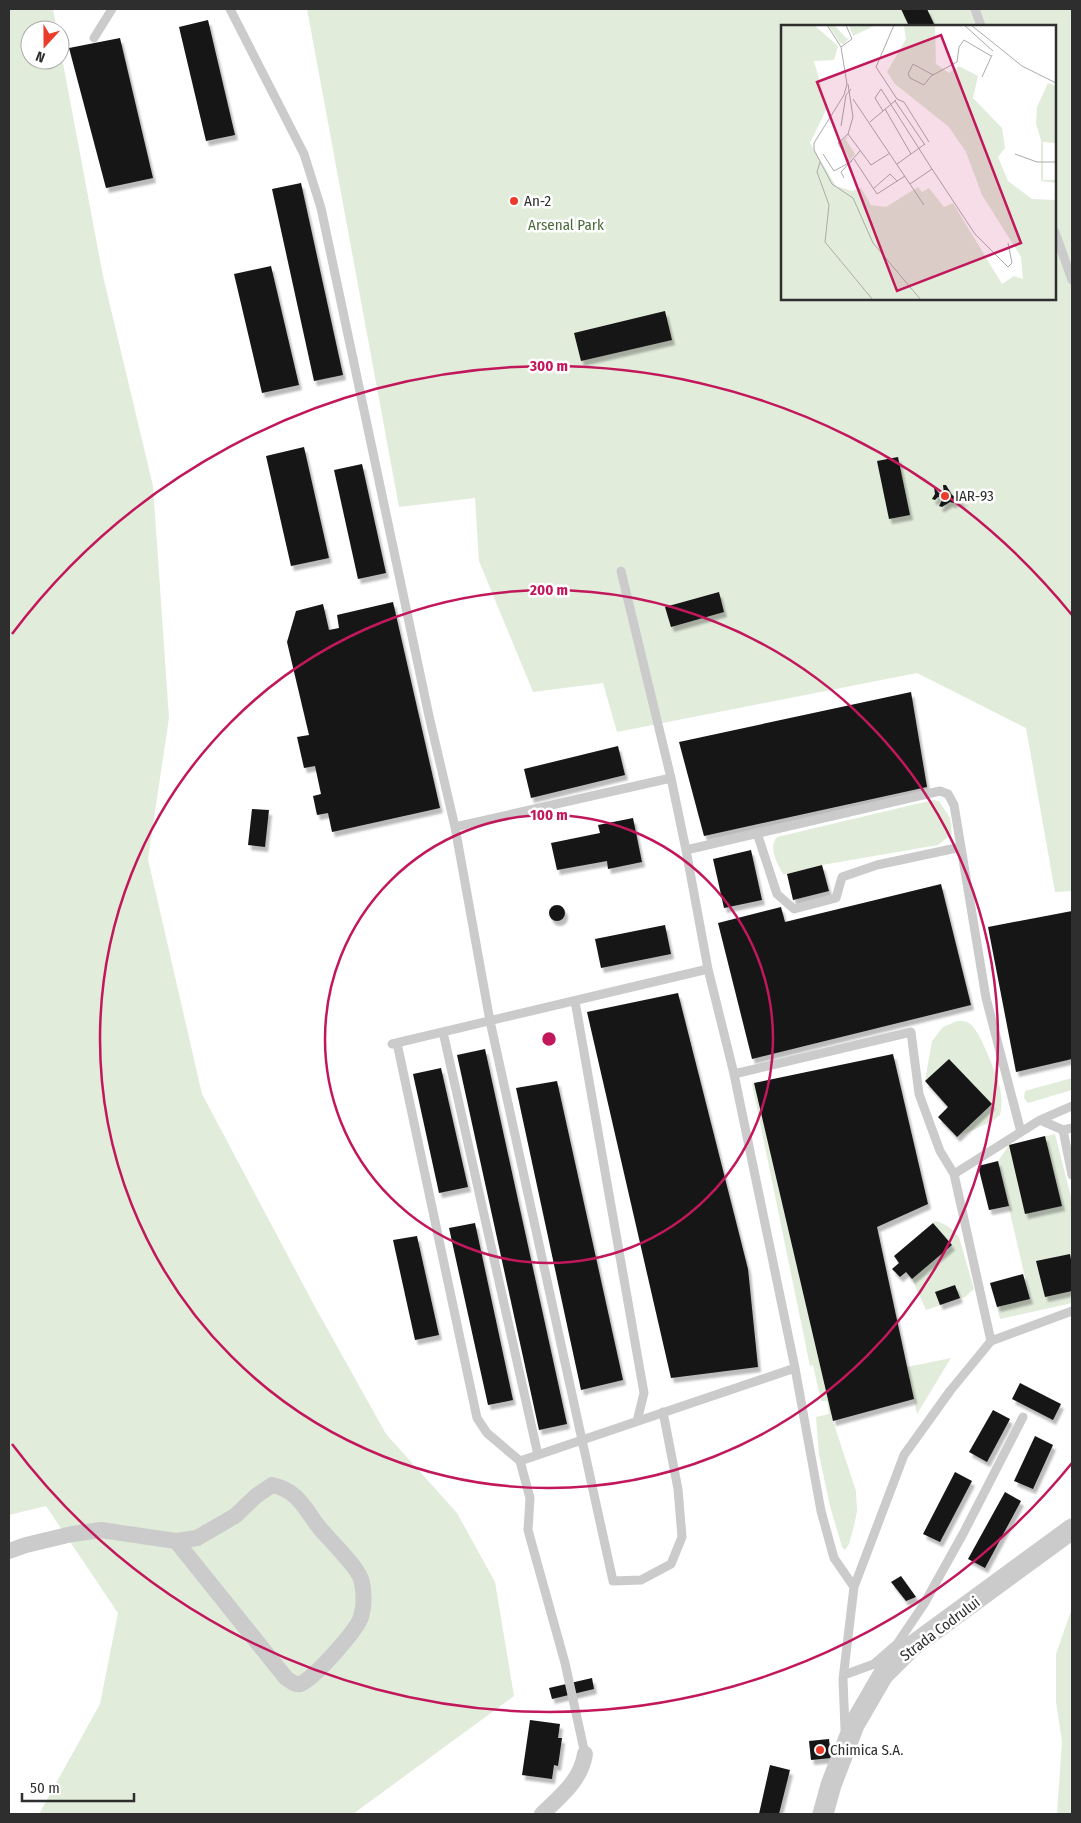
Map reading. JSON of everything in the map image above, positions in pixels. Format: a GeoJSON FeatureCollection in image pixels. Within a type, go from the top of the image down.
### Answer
{"type":"FeatureCollection","features":[{"type":"Feature","properties":{"kind":"street"},"geometry":{"type":"LineString","coordinates":[[9,1551],[72,1534],[101,1530],[176,1541],[197,1538],[235,1516],[256,1496],[272,1485],[284,1487],[297,1497],[326,1537],[351,1564],[362,1580],[363,1600],[361,1618],[318,1670],[301,1683],[294,1684],[286,1678],[176,1541]]}},
{"type":"Feature","properties":{"kind":"street","name":"Strada Codrului"},"geometry":{"type":"LineString","coordinates":[[823,1814],[854,1725],[883,1675],[912,1647],[1072,1529]]}},
{"type":"Feature","properties":{"kind":"street"},"geometry":{"type":"LineString","coordinates":[[542,1814],[576,1780],[583,1767],[585,1754]]}},
{"type":"Feature","properties":{"kind":"lane"},"geometry":{"type":"LineString","coordinates":[[94,38],[112,9]]}},
{"type":"Feature","properties":{"kind":"lane"},"geometry":{"type":"LineString","coordinates":[[230,9],[304,154],[321,208],[429,716],[455,827],[490,1021],[613,1581],[641,1580],[670,1564],[682,1537],[678,1489],[663,1412]]}},
{"type":"Feature","properties":{"kind":"lane"},"geometry":{"type":"LineString","coordinates":[[974,9],[981,25]]}},
{"type":"Feature","properties":{"kind":"lane"},"geometry":{"type":"LineString","coordinates":[[1056,235],[1072,280]]}},
{"type":"Feature","properties":{"kind":"lane"},"geometry":{"type":"LineString","coordinates":[[621,571],[671,778],[708,969],[734,1074],[795,1368],[821,1511],[834,1558],[854,1587]]}},
{"type":"Feature","properties":{"kind":"lane"},"geometry":{"type":"LineString","coordinates":[[455,827],[671,778]]}},
{"type":"Feature","properties":{"kind":"lane"},"geometry":{"type":"LineString","coordinates":[[686,850],[940,791],[948,794],[954,805],[986,998],[1021,1132]]}},
{"type":"Feature","properties":{"kind":"lane"},"geometry":{"type":"LineString","coordinates":[[757,833],[777,894],[794,909],[836,898],[842,876],[877,865],[961,847]]}},
{"type":"Feature","properties":{"kind":"lane"},"geometry":{"type":"LineString","coordinates":[[585,1754],[565,1663],[528,1530],[530,1498],[520,1461],[487,1433],[477,1418],[394,1044],[708,969]]}},
{"type":"Feature","properties":{"kind":"lane"},"geometry":{"type":"LineString","coordinates":[[575,1001],[644,1393],[637,1421]]}},
{"type":"Feature","properties":{"kind":"lane"},"geometry":{"type":"LineString","coordinates":[[443,1032],[538,1455]]}},
{"type":"Feature","properties":{"kind":"lane"},"geometry":{"type":"LineString","coordinates":[[734,1074],[911,1032],[919,1094],[940,1150],[954,1174],[991,1341]]}},
{"type":"Feature","properties":{"kind":"lane"},"geometry":{"type":"LineString","coordinates":[[954,1174],[1040,1120],[1072,1106]]}},
{"type":"Feature","properties":{"kind":"lane"},"geometry":{"type":"LineString","coordinates":[[1040,1120],[1068,1129],[1072,1175]]}},
{"type":"Feature","properties":{"kind":"lane"},"geometry":{"type":"LineString","coordinates":[[846,1747],[844,1675],[854,1587],[904,1455],[950,1391],[991,1341],[1072,1311]]}},
{"type":"Feature","properties":{"kind":"lane"},"geometry":{"type":"LineString","coordinates":[[520,1461],[795,1368]]}},
{"type":"Feature","properties":{"kind":"lane"},"geometry":{"type":"LineString","coordinates":[[844,1675],[874,1664],[897,1644],[924,1604],[964,1532],[1023,1417]]}},
{"type":"Feature","properties":{"kind":"green space"},"geometry":{"type":"Polygon","coordinates":[[[9,9],[53,9],[55,20],[20,20],[20,70],[64,70],[103,276],[153,486],[169,718],[148,859],[202,1094],[314,1305],[386,1434],[457,1513],[495,1582],[514,1696],[353,1814],[39,1814],[100,1704],[118,1613],[46,1506],[9,1515],[9,9]]]}},
{"type":"Feature","properties":{"kind":"green space","name":"Arsenal Park"},"geometry":{"type":"Polygon","coordinates":[[[307,9],[1072,9],[1072,891],[1055,892],[1026,728],[917,673],[617,732],[603,683],[533,692],[479,561],[475,498],[399,507],[307,9]]]}},
{"type":"Feature","properties":{"kind":"green space"},"geometry":{"type":"Polygon","coordinates":[[[933,800],[939,801],[950,818],[952,834],[938,845],[822,865],[787,874],[783,874],[776,860],[773,846],[777,837],[933,800]]]}},
{"type":"Feature","properties":{"kind":"green space"},"geometry":{"type":"Polygon","coordinates":[[[957,1021],[969,1023],[978,1034],[995,1073],[1002,1102],[1000,1115],[991,1122],[957,1137],[992,1104],[949,1059],[925,1081],[932,1041],[943,1027],[957,1021]]]}},
{"type":"Feature","properties":{"kind":"green space"},"geometry":{"type":"Polygon","coordinates":[[[1072,1078],[1072,1090],[1028,1103],[1024,1098],[1025,1091],[1072,1078]]]}},
{"type":"Feature","properties":{"kind":"green space"},"geometry":{"type":"Polygon","coordinates":[[[754,1083],[833,1421],[856,1491],[857,1511],[849,1544],[845,1550],[842,1547],[830,1506],[819,1455],[816,1417],[829,1414],[827,1401],[821,1401],[813,1365],[810,1366],[752,1084],[754,1083]]]}},
{"type":"Feature","properties":{"kind":"green space"},"geometry":{"type":"Polygon","coordinates":[[[1055,1134],[1072,1201],[1072,1303],[1000,1319],[997,1307],[1030,1299],[998,1161],[1009,1145],[1055,1134]]]}},
{"type":"Feature","properties":{"kind":"green space"},"geometry":{"type":"Polygon","coordinates":[[[936,1221],[949,1227],[959,1237],[974,1289],[965,1297],[926,1310],[912,1279],[952,1245],[933,1223],[936,1221]]]}},
{"type":"Feature","properties":{"kind":"green space"},"geometry":{"type":"Polygon","coordinates":[[[951,1358],[917,1414],[907,1367],[951,1358]]]}},
{"type":"Feature","properties":{"kind":"green space"},"geometry":{"type":"Polygon","coordinates":[[[1072,1608],[1072,1814],[1057,1814],[1062,1741],[1056,1702],[1056,1654],[1072,1608]]]}},
{"type":"Feature","properties":{"kind":"building"},"geometry":{"type":"Polygon","coordinates":[[[901,9],[927,9],[935,25],[909,25],[901,9]]]}},
{"type":"Feature","properties":{"kind":"building"},"geometry":{"type":"Polygon","coordinates":[[[208,20],[235,135],[206,141],[179,27],[208,20]]]}},
{"type":"Feature","properties":{"kind":"building"},"geometry":{"type":"Polygon","coordinates":[[[120,38],[153,178],[106,188],[70,48],[120,38]]]}},
{"type":"Feature","properties":{"kind":"building"},"geometry":{"type":"Polygon","coordinates":[[[301,183],[343,375],[314,381],[272,189],[301,183]]]}},
{"type":"Feature","properties":{"kind":"building"},"geometry":{"type":"Polygon","coordinates":[[[271,266],[299,385],[262,393],[234,274],[271,266]]]}},
{"type":"Feature","properties":{"kind":"building"},"geometry":{"type":"Polygon","coordinates":[[[665,311],[672,340],[581,361],[574,333],[665,311]]]}},
{"type":"Feature","properties":{"kind":"building"},"geometry":{"type":"Polygon","coordinates":[[[304,447],[329,558],[291,566],[266,456],[304,447]]]}},
{"type":"Feature","properties":{"kind":"building"},"geometry":{"type":"Polygon","coordinates":[[[898,457],[910,515],[889,519],[877,461],[898,457]]]}},
{"type":"Feature","properties":{"kind":"building"},"geometry":{"type":"Polygon","coordinates":[[[362,464],[386,573],[358,579],[334,470],[362,464]]]}},
{"type":"Feature","properties":{"kind":"building","name":"IAR-93"},"geometry":{"type":"Polygon","coordinates":[[[943,485],[946,485],[952,495],[965,502],[955,501],[942,507],[939,506],[943,498],[932,499],[935,494],[934,487],[939,493],[944,494],[943,485]]]}},
{"type":"Feature","properties":{"kind":"building"},"geometry":{"type":"Polygon","coordinates":[[[719,592],[724,612],[671,627],[665,607],[719,592]]]}},
{"type":"Feature","properties":{"kind":"building"},"geometry":{"type":"Polygon","coordinates":[[[393,602],[440,808],[332,832],[328,813],[317,815],[313,796],[321,794],[315,766],[304,768],[297,737],[309,735],[287,642],[296,611],[323,604],[329,630],[339,628],[337,615],[393,602]]]}},
{"type":"Feature","properties":{"kind":"building"},"geometry":{"type":"Polygon","coordinates":[[[911,692],[927,787],[704,836],[679,742],[911,692]]]}},
{"type":"Feature","properties":{"kind":"building"},"geometry":{"type":"Polygon","coordinates":[[[618,746],[625,775],[531,798],[524,769],[618,746]]]}},
{"type":"Feature","properties":{"kind":"building"},"geometry":{"type":"Polygon","coordinates":[[[252,809],[269,810],[265,847],[248,845],[252,809]]]}},
{"type":"Feature","properties":{"kind":"building"},"geometry":{"type":"Polygon","coordinates":[[[633,818],[642,862],[608,869],[607,861],[557,870],[551,843],[600,833],[598,825],[633,818]]]}},
{"type":"Feature","properties":{"kind":"building"},"geometry":{"type":"Polygon","coordinates":[[[751,850],[762,900],[724,908],[713,859],[751,850]]]}},
{"type":"Feature","properties":{"kind":"building"},"geometry":{"type":"Polygon","coordinates":[[[822,865],[829,891],[793,900],[787,874],[822,865]]]}},
{"type":"Feature","properties":{"kind":"building"},"geometry":{"type":"Polygon","coordinates":[[[941,884],[971,1005],[752,1059],[718,923],[781,907],[785,922],[941,884]]]}},
{"type":"Feature","properties":{"kind":"building"},"geometry":{"type":"Polygon","coordinates":[[[554,905],[560,905],[565,910],[563,919],[554,921],[549,916],[549,910],[554,905]]]}},
{"type":"Feature","properties":{"kind":"building"},"geometry":{"type":"Polygon","coordinates":[[[1072,911],[1072,1059],[1016,1072],[988,927],[1072,911]]]}},
{"type":"Feature","properties":{"kind":"building"},"geometry":{"type":"Polygon","coordinates":[[[665,925],[671,954],[601,968],[595,939],[665,925]]]}},
{"type":"Feature","properties":{"kind":"building"},"geometry":{"type":"Polygon","coordinates":[[[678,993],[748,1269],[758,1367],[671,1378],[587,1012],[678,993]]]}},
{"type":"Feature","properties":{"kind":"building"},"geometry":{"type":"Polygon","coordinates":[[[485,1049],[567,1424],[539,1430],[457,1055],[485,1049]]]}},
{"type":"Feature","properties":{"kind":"building"},"geometry":{"type":"Polygon","coordinates":[[[893,1054],[928,1204],[877,1227],[914,1399],[833,1421],[754,1083],[893,1054]]]}},
{"type":"Feature","properties":{"kind":"building"},"geometry":{"type":"Polygon","coordinates":[[[949,1059],[992,1104],[957,1137],[938,1117],[948,1107],[925,1081],[949,1059]]]}},
{"type":"Feature","properties":{"kind":"building"},"geometry":{"type":"Polygon","coordinates":[[[441,1068],[468,1187],[439,1193],[413,1074],[441,1068]]]}},
{"type":"Feature","properties":{"kind":"building"},"geometry":{"type":"Polygon","coordinates":[[[557,1081],[623,1380],[581,1390],[516,1088],[557,1081]]]}},
{"type":"Feature","properties":{"kind":"building"},"geometry":{"type":"Polygon","coordinates":[[[1045,1136],[1062,1206],[1025,1214],[1009,1145],[1045,1136]]]}},
{"type":"Feature","properties":{"kind":"building"},"geometry":{"type":"Polygon","coordinates":[[[998,1161],[1009,1206],[989,1210],[978,1166],[998,1161]]]}},
{"type":"Feature","properties":{"kind":"building"},"geometry":{"type":"Polygon","coordinates":[[[475,1223],[513,1400],[488,1405],[449,1228],[475,1223]]]}},
{"type":"Feature","properties":{"kind":"building"},"geometry":{"type":"Polygon","coordinates":[[[933,1223],[952,1245],[912,1279],[906,1272],[900,1277],[892,1269],[899,1263],[894,1256],[933,1223]]]}},
{"type":"Feature","properties":{"kind":"building"},"geometry":{"type":"Polygon","coordinates":[[[417,1236],[439,1335],[415,1340],[393,1240],[417,1236]]]}},
{"type":"Feature","properties":{"kind":"building"},"geometry":{"type":"Polygon","coordinates":[[[1070,1254],[1072,1291],[1045,1297],[1036,1261],[1070,1254]]]}},
{"type":"Feature","properties":{"kind":"building"},"geometry":{"type":"Polygon","coordinates":[[[1023,1274],[1030,1299],[997,1307],[990,1283],[1023,1274]]]}},
{"type":"Feature","properties":{"kind":"building"},"geometry":{"type":"Polygon","coordinates":[[[955,1285],[960,1298],[940,1305],[935,1292],[955,1285]]]}},
{"type":"Feature","properties":{"kind":"building"},"geometry":{"type":"Polygon","coordinates":[[[1020,1383],[1061,1404],[1053,1420],[1012,1399],[1020,1383]]]}},
{"type":"Feature","properties":{"kind":"building"},"geometry":{"type":"Polygon","coordinates":[[[993,1410],[1010,1419],[987,1462],[969,1452],[993,1410]]]}},
{"type":"Feature","properties":{"kind":"building"},"geometry":{"type":"Polygon","coordinates":[[[1035,1436],[1053,1445],[1033,1489],[1014,1481],[1035,1436]]]}},
{"type":"Feature","properties":{"kind":"building"},"geometry":{"type":"Polygon","coordinates":[[[955,1472],[972,1481],[940,1542],[923,1534],[955,1472]]]}},
{"type":"Feature","properties":{"kind":"building"},"geometry":{"type":"Polygon","coordinates":[[[1005,1492],[1021,1501],[985,1568],[968,1559],[1005,1492]]]}},
{"type":"Feature","properties":{"kind":"building"},"geometry":{"type":"Polygon","coordinates":[[[901,1576],[916,1597],[906,1601],[891,1582],[901,1576]]]}},
{"type":"Feature","properties":{"kind":"building"},"geometry":{"type":"Polygon","coordinates":[[[592,1678],[594,1689],[552,1699],[549,1688],[592,1678]]]}},
{"type":"Feature","properties":{"kind":"building"},"geometry":{"type":"Polygon","coordinates":[[[530,1720],[560,1724],[558,1738],[562,1738],[558,1766],[554,1765],[552,1779],[522,1775],[530,1720]]]}},
{"type":"Feature","properties":{"kind":"building","name":"Chimica S.A."},"geometry":{"type":"Polygon","coordinates":[[[829,1739],[831,1758],[811,1760],[809,1741],[829,1739]]]}},
{"type":"Feature","properties":{"kind":"building"},"geometry":{"type":"Polygon","coordinates":[[[770,1765],[790,1770],[779,1814],[759,1814],[770,1765]]]}},
{"type":"Feature","properties":{"kind":"place","name":"An-2"},"geometry":{"type":"Point","coordinates":[514,201]}},
{"type":"Feature","properties":{"kind":"place","name":"IAR-93"},"geometry":{"type":"Point","coordinates":[945,496]}},
{"type":"Feature","properties":{"kind":"place","name":"Chimica S.A."},"geometry":{"type":"Point","coordinates":[820,1750]}}]}
